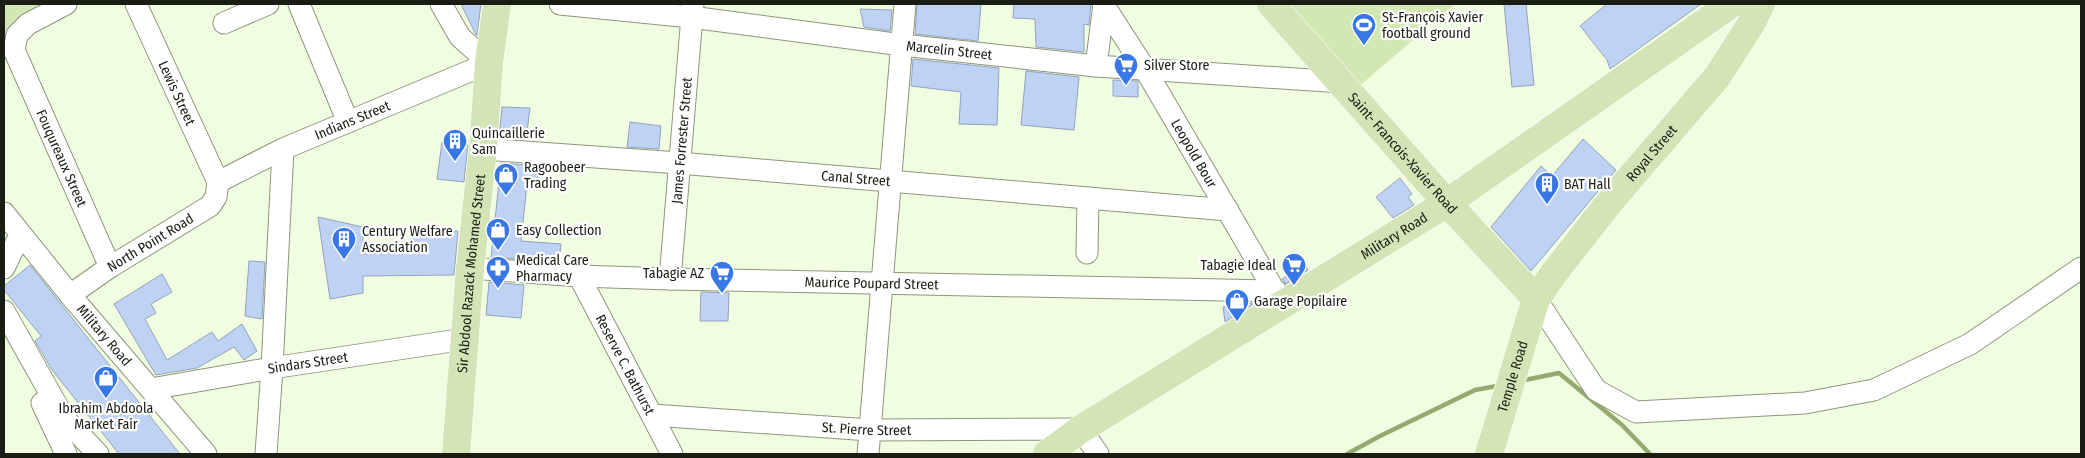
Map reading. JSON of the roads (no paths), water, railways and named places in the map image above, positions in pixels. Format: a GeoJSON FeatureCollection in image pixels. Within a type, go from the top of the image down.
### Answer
{"type":"FeatureCollection","features":[{"type":"Feature","properties":{"kind":"main road","name":"Sir Abdool Razack Mohamed Street"},"geometry":{"type":"LineString","coordinates":[[456,454],[470,268],[483,149],[489,63],[497,4]]}},
{"type":"Feature","properties":{"kind":"main road","name":"Saint- Francois-Xavier Road"},"geometry":{"type":"LineString","coordinates":[[1271,4],[1536,299]]}},
{"type":"Feature","properties":{"kind":"main road","name":"Military Road"},"geometry":{"type":"LineString","coordinates":[[1047,454],[1080,429],[1279,297],[1448,203],[1731,4]]}},
{"type":"Feature","properties":{"kind":"main road","name":"Royal Street"},"geometry":{"type":"LineString","coordinates":[[1536,299],[1612,199],[1717,77],[1751,24],[1761,4]]}},
{"type":"Feature","properties":{"kind":"main road","name":"Temple Road"},"geometry":{"type":"LineString","coordinates":[[1489,454],[1536,299]]}},
{"type":"Feature","properties":{"kind":"street","name":"Fouqureaux Street"},"geometry":{"type":"LineString","coordinates":[[66,4],[28,24],[17,35],[14,50],[110,267]]}},
{"type":"Feature","properties":{"kind":"street","name":"Lewis Street"},"geometry":{"type":"LineString","coordinates":[[136,4],[218,182]]}},
{"type":"Feature","properties":{"kind":"street"},"geometry":{"type":"LineString","coordinates":[[224,23],[268,4]]}},
{"type":"Feature","properties":{"kind":"street"},"geometry":{"type":"LineString","coordinates":[[299,4],[348,122]]}},
{"type":"Feature","properties":{"kind":"street"},"geometry":{"type":"LineString","coordinates":[[441,4],[460,36],[489,63]]}},
{"type":"Feature","properties":{"kind":"street","name":"Marcelin Street"},"geometry":{"type":"LineString","coordinates":[[560,4],[692,10],[902,45],[1096,66],[1342,82]]}},
{"type":"Feature","properties":{"kind":"street"},"geometry":{"type":"LineString","coordinates":[[868,454],[905,4]]}},
{"type":"Feature","properties":{"kind":"street"},"geometry":{"type":"LineString","coordinates":[[1096,66],[1104,4]]}},
{"type":"Feature","properties":{"kind":"street","name":"Leopold Bour"},"geometry":{"type":"LineString","coordinates":[[1104,4],[1145,69],[1279,297]]}},
{"type":"Feature","properties":{"kind":"street","name":"James Forrester Street"},"geometry":{"type":"LineString","coordinates":[[670,279],[692,10]]}},
{"type":"Feature","properties":{"kind":"street","name":"Indians Street"},"geometry":{"type":"LineString","coordinates":[[218,182],[283,149],[489,63]]}},
{"type":"Feature","properties":{"kind":"street"},"geometry":{"type":"LineString","coordinates":[[266,454],[283,149]]}},
{"type":"Feature","properties":{"kind":"street","name":"Canal Street"},"geometry":{"type":"LineString","coordinates":[[483,149],[679,163],[1228,210]]}},
{"type":"Feature","properties":{"kind":"street","name":"North Point Road"},"geometry":{"type":"LineString","coordinates":[[70,295],[110,267],[210,206],[216,197],[218,182]]}},
{"type":"Feature","properties":{"kind":"street"},"geometry":{"type":"LineString","coordinates":[[1087,253],[1088,198]]}},
{"type":"Feature","properties":{"kind":"street","name":"Military Road"},"geometry":{"type":"LineString","coordinates":[[4,213],[70,295],[206,454]]}},
{"type":"Feature","properties":{"kind":"street"},"geometry":{"type":"LineString","coordinates":[[4,268],[20,235]]}},
{"type":"Feature","properties":{"kind":"street","name":"Maurice Poupard Street"},"geometry":{"type":"LineString","coordinates":[[470,268],[579,276],[881,283],[1279,297]]}},
{"type":"Feature","properties":{"kind":"street"},"geometry":{"type":"LineString","coordinates":[[1536,299],[1596,390],[1636,412],[1796,403],[1874,390],[1970,344],[2081,268]]}},
{"type":"Feature","properties":{"kind":"street","name":"Reserve C. Bathurst"},"geometry":{"type":"LineString","coordinates":[[579,276],[672,454]]}},
{"type":"Feature","properties":{"kind":"street"},"geometry":{"type":"LineString","coordinates":[[4,311],[64,418],[98,454]]}},
{"type":"Feature","properties":{"kind":"street"},"geometry":{"type":"LineString","coordinates":[[4,324],[66,454]]}},
{"type":"Feature","properties":{"kind":"street","name":"Sindars Street"},"geometry":{"type":"LineString","coordinates":[[150,389],[272,368],[466,339]]}},
{"type":"Feature","properties":{"kind":"street","name":"St. Pierre Street"},"geometry":{"type":"LineString","coordinates":[[652,415],[870,430],[1080,429]]}},
{"type":"Feature","properties":{"kind":"street"},"geometry":{"type":"LineString","coordinates":[[1080,429],[1098,454]]}},
{"type":"Feature","properties":{"kind":"waterway"},"geometry":{"type":"LineString","coordinates":[[1525,380],[1559,373],[1622,425],[1650,454]]}},
{"type":"Feature","properties":{"kind":"waterway"},"geometry":{"type":"LineString","coordinates":[[1347,454],[1475,390],[1497,386]]}},
{"type":"Feature","properties":{"kind":"place","name":"St-François Xavier football ground"},"geometry":{"type":"Point","coordinates":[1364,46]}},
{"type":"Feature","properties":{"kind":"place","name":"Silver Store"},"geometry":{"type":"Point","coordinates":[1126,86]}},
{"type":"Feature","properties":{"kind":"place","name":"Quincaillerie Sam"},"geometry":{"type":"Point","coordinates":[455,162]}},
{"type":"Feature","properties":{"kind":"place","name":"Ragoobeer Trading"},"geometry":{"type":"Point","coordinates":[506,196]}},
{"type":"Feature","properties":{"kind":"place","name":"BAT Hall"},"geometry":{"type":"Point","coordinates":[1547,205]}},
{"type":"Feature","properties":{"kind":"place","name":"Easy Collection"},"geometry":{"type":"Point","coordinates":[498,251]}},
{"type":"Feature","properties":{"kind":"place","name":"Century Welfare Association"},"geometry":{"type":"Point","coordinates":[344,260]}},
{"type":"Feature","properties":{"kind":"place","name":"Tabagie Ideal"},"geometry":{"type":"Point","coordinates":[1294,286]}},
{"type":"Feature","properties":{"kind":"place","name":"Medical Care Pharmacy"},"geometry":{"type":"Point","coordinates":[498,289]}},
{"type":"Feature","properties":{"kind":"place","name":"Tabagie AZ"},"geometry":{"type":"Point","coordinates":[722,294]}},
{"type":"Feature","properties":{"kind":"place","name":"Garage Popilaire"},"geometry":{"type":"Point","coordinates":[1237,322]}},
{"type":"Feature","properties":{"kind":"place","name":"Ibrahim Abdoola Market Fair"},"geometry":{"type":"Point","coordinates":[106,399]}}]}
